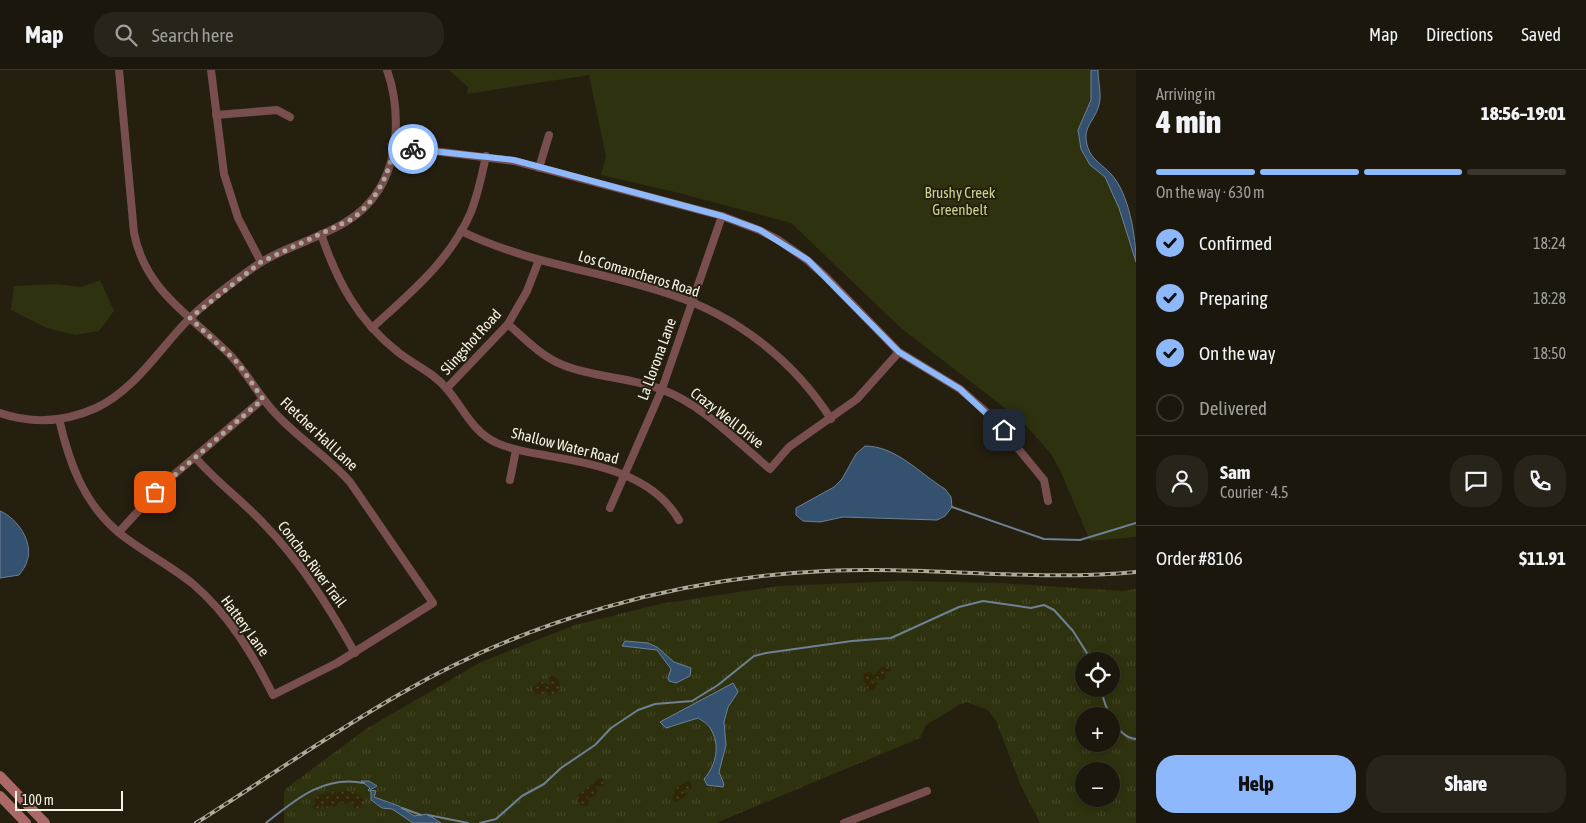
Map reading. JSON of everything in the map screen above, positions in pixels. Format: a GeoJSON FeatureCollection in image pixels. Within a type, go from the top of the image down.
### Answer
{"type":"FeatureCollection","features":[{"type":"Feature","properties":{"kind":"main road"},"geometry":{"type":"LineString","coordinates":[[0,776],[45,823]]}},
{"type":"Feature","properties":{"kind":"main road"},"geometry":{"type":"LineString","coordinates":[[0,796],[26,823]]}},
{"type":"Feature","properties":{"kind":"street","name":"Fletcher Hall Lane"},"geometry":{"type":"LineString","coordinates":[[119,70],[138,251],[153,280],[238,363],[263,399],[286,424],[335,466],[350,482],[433,603]]}},
{"type":"Feature","properties":{"kind":"street"},"geometry":{"type":"LineString","coordinates":[[211,70],[224,174],[238,218],[261,262]]}},
{"type":"Feature","properties":{"kind":"street"},"geometry":{"type":"LineString","coordinates":[[0,413],[32,420],[59,419],[97,408],[118,395],[190,318],[261,262],[352,219],[371,201],[385,178],[394,146],[394,105],[392,85],[387,70]]}},
{"type":"Feature","properties":{"kind":"street"},"geometry":{"type":"LineString","coordinates":[[216,115],[277,110],[290,117]]}},
{"type":"Feature","properties":{"kind":"street"},"geometry":{"type":"LineString","coordinates":[[540,168],[549,135]]}},
{"type":"Feature","properties":{"kind":"street"},"geometry":{"type":"LineString","coordinates":[[394,146],[486,156],[540,168],[722,216],[760,230],[808,260],[899,352],[960,389],[992,417],[1044,480],[1048,501]]}},
{"type":"Feature","properties":{"kind":"street"},"geometry":{"type":"LineString","coordinates":[[372,328],[430,274],[461,231],[478,192],[486,156]]}},
{"type":"Feature","properties":{"kind":"street","name":"La Llorona Lane"},"geometry":{"type":"LineString","coordinates":[[610,508],[662,389],[722,216]]}},
{"type":"Feature","properties":{"kind":"street","name":"Los Comancheros Road"},"geometry":{"type":"LineString","coordinates":[[461,231],[508,252],[633,284],[692,302],[717,314],[757,339],[810,389],[831,419]]}},
{"type":"Feature","properties":{"kind":"street","name":"Shallow Water Road"},"geometry":{"type":"LineString","coordinates":[[321,234],[339,282],[350,300],[372,328],[384,341],[423,368],[447,388],[467,418],[480,432],[494,442],[516,450],[601,466],[624,476],[662,498],[679,520]]}},
{"type":"Feature","properties":{"kind":"street","name":"Slingshot Road"},"geometry":{"type":"LineString","coordinates":[[447,388],[508,324],[528,291],[539,260]]}},
{"type":"Feature","properties":{"kind":"street","name":"Crazy Well Drive"},"geometry":{"type":"LineString","coordinates":[[508,324],[550,359],[563,365],[662,389],[690,403],[770,469],[789,447],[857,399],[899,352]]}},
{"type":"Feature","properties":{"kind":"street"},"geometry":{"type":"LineString","coordinates":[[119,532],[147,499],[263,399]]}},
{"type":"Feature","properties":{"kind":"street","name":"Hattery Lane"},"geometry":{"type":"LineString","coordinates":[[59,419],[78,480],[97,510],[119,532],[176,572],[210,601],[240,636],[273,695],[355,652],[433,603]]}},
{"type":"Feature","properties":{"kind":"street"},"geometry":{"type":"LineString","coordinates":[[510,480],[516,450]]}},
{"type":"Feature","properties":{"kind":"street","name":"Conchos River Trail"},"geometry":{"type":"LineString","coordinates":[[195,457],[212,477],[279,539],[327,605],[355,652]]}},
{"type":"Feature","properties":{"kind":"street"},"geometry":{"type":"LineString","coordinates":[[844,823],[864,820],[927,791]]}},
{"type":"Feature","properties":{"kind":"green space","name":"Brushy Creek Greenbelt"},"geometry":{"type":"Polygon","coordinates":[[[449,70],[1091,70],[1091,100],[1078,130],[1090,165],[1105,177],[1119,208],[1136,262],[1136,537],[1090,541],[1061,472],[1051,454],[1022,421],[902,329],[791,223],[679,193],[601,175],[606,157],[589,75],[467,94],[468,87],[449,70]]]}},
{"type":"Feature","properties":{"kind":"green space"},"geometry":{"type":"Polygon","coordinates":[[[100,280],[114,311],[99,331],[75,335],[47,328],[11,310],[14,286],[57,284],[81,287],[100,280]]]}},
{"type":"Feature","properties":{"kind":"green space"},"geometry":{"type":"Polygon","coordinates":[[[900,581],[1000,583],[1123,591],[1136,589],[1136,823],[1040,823],[1021,786],[996,721],[988,710],[967,702],[926,725],[920,738],[716,823],[284,823],[284,790],[366,729],[481,662],[575,625],[660,604],[779,586],[900,581]]]}},
{"type":"Feature","properties":{"kind":"sand"},"geometry":{"type":"Polygon","coordinates":[[[883,666],[890,667],[891,671],[885,672],[886,677],[883,680],[871,679],[871,682],[878,683],[874,689],[869,691],[865,688],[864,674],[869,672],[875,674],[883,666]]]}},
{"type":"Feature","properties":{"kind":"sand"},"geometry":{"type":"Polygon","coordinates":[[[551,675],[557,678],[560,684],[559,691],[549,696],[545,689],[543,694],[536,695],[532,688],[540,681],[551,685],[548,678],[551,675]]]}},
{"type":"Feature","properties":{"kind":"sand"},"geometry":{"type":"Polygon","coordinates":[[[599,778],[604,779],[603,787],[596,787],[597,793],[594,797],[585,797],[589,800],[588,806],[580,806],[577,796],[599,778]]]}},
{"type":"Feature","properties":{"kind":"sand"},"geometry":{"type":"Polygon","coordinates":[[[688,780],[692,784],[691,789],[684,790],[687,795],[677,802],[672,802],[673,791],[688,780]]]}},
{"type":"Feature","properties":{"kind":"sand"},"geometry":{"type":"Polygon","coordinates":[[[343,791],[355,792],[364,800],[360,808],[354,808],[352,801],[346,805],[341,801],[335,807],[330,806],[325,809],[322,804],[319,810],[314,809],[313,806],[316,802],[313,801],[319,794],[343,791]]]}},
{"type":"Feature","properties":{"kind":"water"},"geometry":{"type":"Polygon","coordinates":[[[1091,70],[1098,70],[1100,97],[1097,111],[1087,130],[1086,141],[1092,156],[1117,182],[1127,204],[1135,240],[1136,262],[1119,208],[1105,177],[1090,165],[1081,149],[1078,130],[1091,100],[1091,70]]]}},
{"type":"Feature","properties":{"kind":"water"},"geometry":{"type":"Polygon","coordinates":[[[865,446],[887,450],[897,455],[945,489],[951,497],[952,507],[945,516],[937,520],[843,517],[820,522],[803,521],[796,515],[796,508],[834,487],[842,479],[856,454],[865,446]]]}},
{"type":"Feature","properties":{"kind":"water"},"geometry":{"type":"Polygon","coordinates":[[[0,511],[18,525],[26,539],[29,554],[26,565],[19,575],[0,578],[0,511]]]}},
{"type":"Feature","properties":{"kind":"water"},"geometry":{"type":"Polygon","coordinates":[[[625,641],[648,643],[657,647],[674,662],[691,668],[690,676],[676,683],[669,681],[671,669],[657,650],[622,646],[625,641]]]}},
{"type":"Feature","properties":{"kind":"water"},"geometry":{"type":"Polygon","coordinates":[[[733,683],[738,692],[728,707],[724,722],[726,745],[719,772],[724,784],[723,787],[707,785],[704,779],[712,768],[716,755],[715,741],[709,727],[698,718],[666,728],[660,722],[733,683]]]}},
{"type":"Feature","properties":{"kind":"water"},"geometry":{"type":"Polygon","coordinates":[[[361,781],[369,781],[377,786],[370,790],[376,791],[374,797],[399,806],[414,816],[427,814],[441,823],[413,823],[392,809],[382,808],[371,800],[371,792],[368,790],[370,788],[361,781]]]}},
{"type":"Feature","properties":{"kind":"waterway"},"geometry":{"type":"LineString","coordinates":[[952,507],[1044,539],[1080,540],[1136,523]]}},
{"type":"Feature","properties":{"kind":"waterway"},"geometry":{"type":"LineString","coordinates":[[480,823],[496,819],[522,796],[544,784],[561,768],[595,745],[611,728],[638,710],[655,704],[692,701],[718,685],[754,656],[852,641],[891,638],[959,607],[983,601],[1031,608],[1044,605],[1054,610],[1073,631],[1086,652]]}},
{"type":"Feature","properties":{"kind":"waterway"},"geometry":{"type":"LineString","coordinates":[[1103,697],[1108,711],[1117,727],[1129,737],[1136,739]]}},
{"type":"Feature","properties":{"kind":"waterway"},"geometry":{"type":"LineString","coordinates":[[266,823],[300,798],[323,786],[336,782],[364,783]]}},
{"type":"Feature","properties":{"kind":"waterway"},"geometry":{"type":"LineString","coordinates":[[402,808],[421,815]]}},
{"type":"Feature","properties":{"kind":"waterway"},"geometry":{"type":"LineString","coordinates":[[428,815],[468,823]]}},
{"type":"Feature","properties":{"kind":"railway"},"geometry":{"type":"LineString","coordinates":[[196,823],[348,725],[449,668],[552,624],[605,607],[659,593],[714,583],[769,575],[825,571],[903,570],[1020,575],[1097,575],[1136,572]]}},
{"type":"Feature","properties":{"kind":"way so far"},"geometry":{"type":"LineString","coordinates":[[155,492],[263,399],[238,363],[190,318],[261,262],[352,219],[362,211],[379,191],[390,166],[394,146],[413,149]]}},
{"type":"Feature","properties":{"kind":"route"},"geometry":{"type":"LineString","coordinates":[[413,149],[514,160],[629,192],[659,198],[688,208],[722,216],[760,230],[792,248],[808,260],[899,352],[960,389],[1004,430]]}}]}
